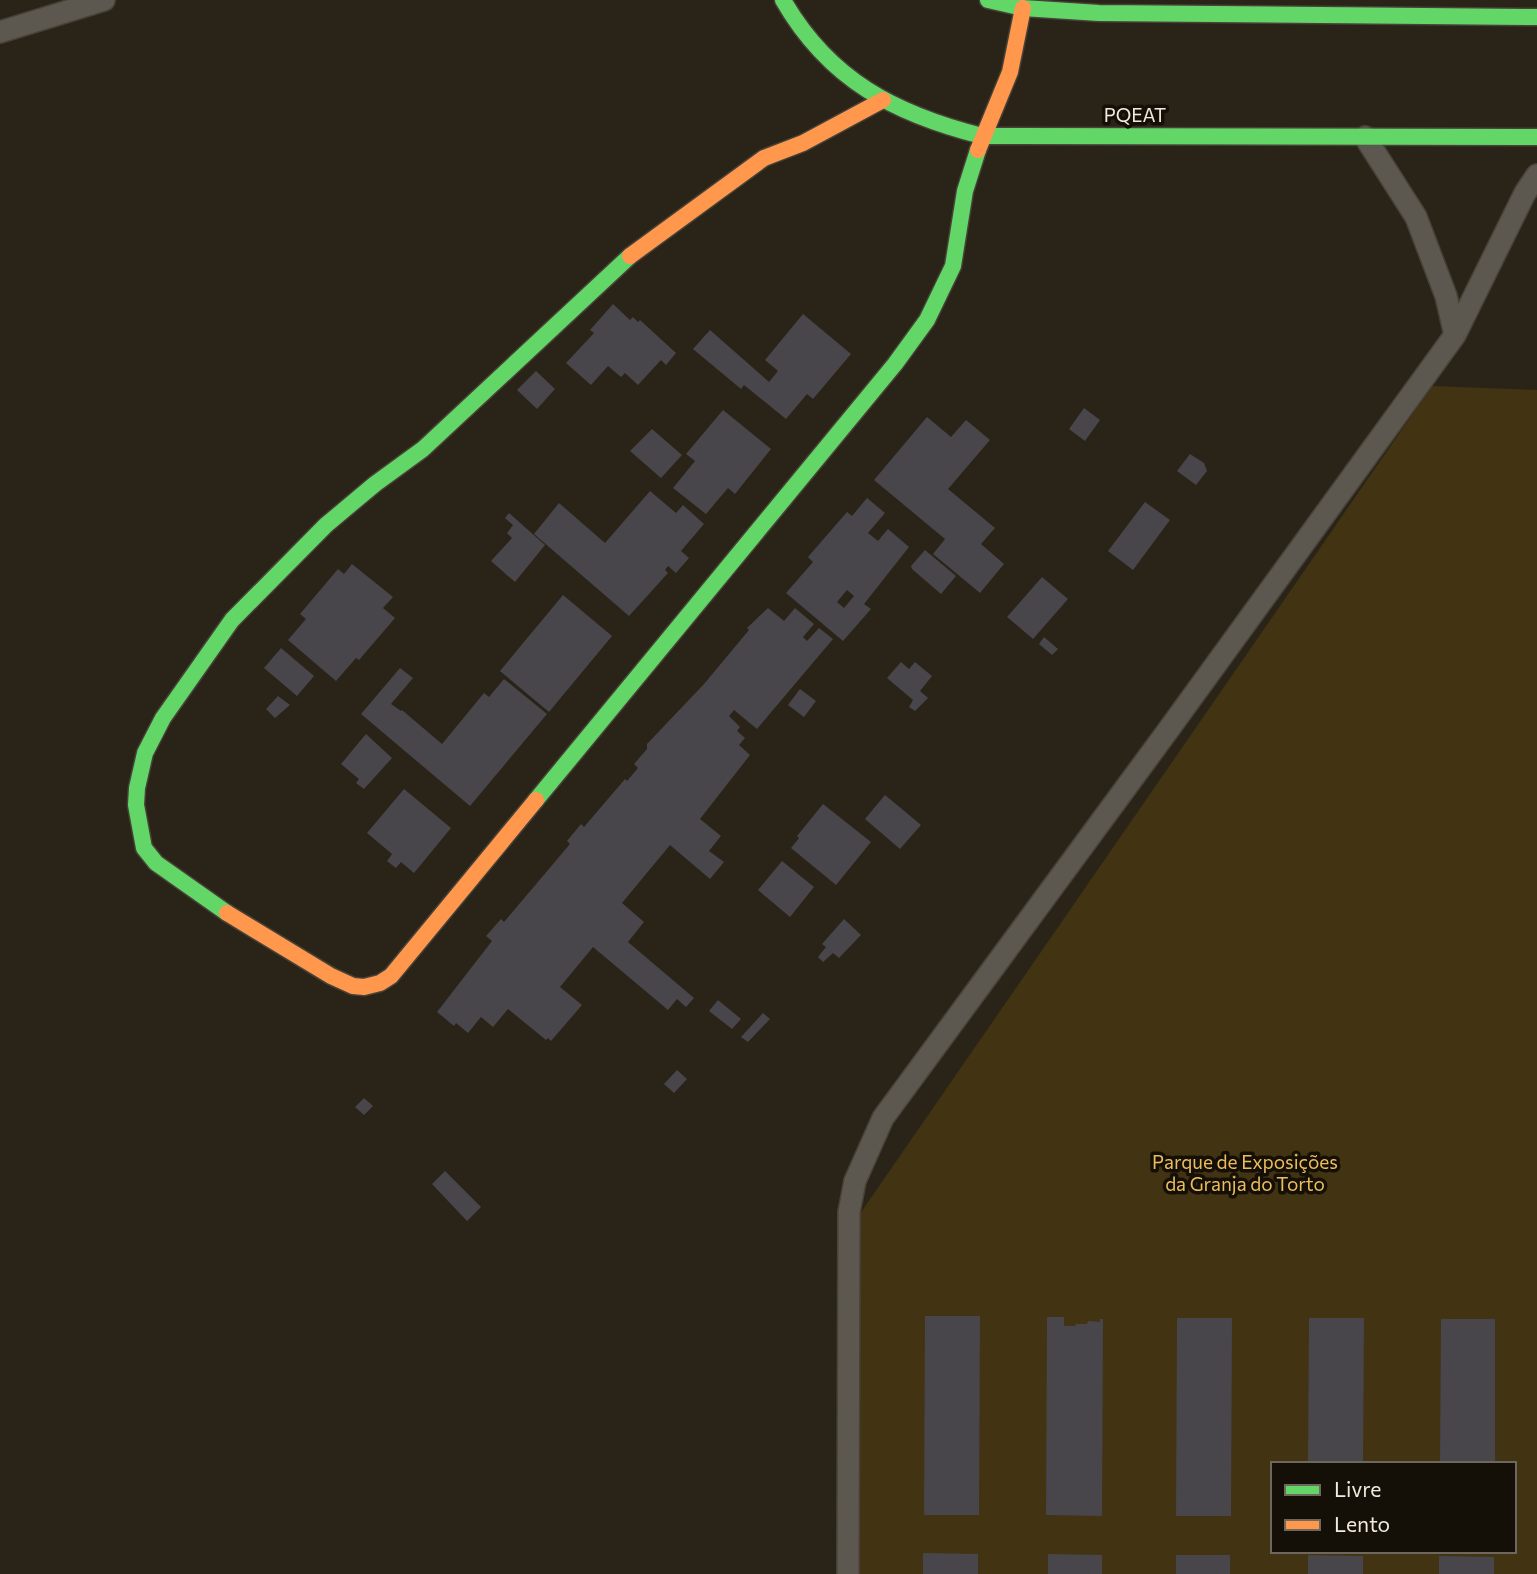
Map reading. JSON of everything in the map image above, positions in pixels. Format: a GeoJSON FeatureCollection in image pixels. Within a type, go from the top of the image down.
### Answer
{"type":"FeatureCollection","features":[{"type":"Feature","properties":{"kind":"street","name":"PQEAT"},"geometry":{"type":"LineString","coordinates":[[783,0],[804,35],[843,75],[915,116],[951,129],[982,136],[1537,137]]}},
{"type":"Feature","properties":{"kind":"street"},"geometry":{"type":"LineString","coordinates":[[988,0],[1023,8],[1099,13],[1537,18]]}},
{"type":"Feature","properties":{"kind":"street"},"geometry":{"type":"LineString","coordinates":[[883,100],[803,144],[764,158],[633,253],[423,449],[326,525],[241,611],[163,718],[145,753],[136,805],[144,848],[156,863],[227,913],[353,986],[364,987],[380,983],[391,976],[886,375],[927,320],[953,267],[965,191],[982,136],[1010,72],[1023,8]]}},
{"type":"Feature","properties":{"kind":"lane"},"geometry":{"type":"LineString","coordinates":[[0,32],[104,0]]}},
{"type":"Feature","properties":{"kind":"lane"},"geometry":{"type":"LineString","coordinates":[[1365,137],[1416,216],[1446,296],[1455,335]]}},
{"type":"Feature","properties":{"kind":"lane"},"geometry":{"type":"LineString","coordinates":[[848,1574],[849,1212],[855,1181],[883,1118],[1455,335],[1525,193],[1537,175]]}},
{"type":"Feature","properties":{"kind":"green space","name":"Parque de Exposições da Granja do Torto"},"geometry":{"type":"Polygon","coordinates":[[[1432,386],[1537,390],[1537,1574],[846,1574],[857,1218],[1432,386]]]}},
{"type":"Feature","properties":{"kind":"building"},"geometry":{"type":"Polygon","coordinates":[[[613,304],[630,320],[633,317],[638,322],[640,320],[676,353],[666,365],[661,360],[638,385],[625,373],[621,377],[608,366],[591,385],[566,363],[594,333],[590,330],[613,304]]]}},
{"type":"Feature","properties":{"kind":"building"},"geometry":{"type":"Polygon","coordinates":[[[803,314],[851,354],[813,399],[807,394],[786,419],[744,385],[741,389],[693,349],[710,330],[769,382],[778,371],[765,360],[803,314]]]}},
{"type":"Feature","properties":{"kind":"building"},"geometry":{"type":"Polygon","coordinates":[[[536,371],[555,389],[537,409],[517,390],[536,371]]]}},
{"type":"Feature","properties":{"kind":"building"},"geometry":{"type":"Polygon","coordinates":[[[1084,408],[1100,420],[1085,441],[1069,429],[1084,408]]]}},
{"type":"Feature","properties":{"kind":"building"},"geometry":{"type":"Polygon","coordinates":[[[723,410],[771,449],[735,494],[728,488],[706,514],[673,488],[695,461],[686,454],[723,410]]]}},
{"type":"Feature","properties":{"kind":"building"},"geometry":{"type":"Polygon","coordinates":[[[927,417],[951,437],[966,420],[990,440],[948,489],[995,528],[981,544],[1004,564],[980,593],[933,554],[945,539],[874,480],[927,417]]]}},
{"type":"Feature","properties":{"kind":"building"},"geometry":{"type":"Polygon","coordinates":[[[652,429],[682,455],[661,478],[630,451],[652,429]]]}},
{"type":"Feature","properties":{"kind":"building"},"geometry":{"type":"Polygon","coordinates":[[[1190,454],[1204,463],[1207,471],[1196,485],[1177,471],[1190,454]]]}},
{"type":"Feature","properties":{"kind":"building"},"geometry":{"type":"Polygon","coordinates":[[[650,491],[676,513],[683,505],[704,524],[681,551],[689,558],[676,573],[668,566],[665,570],[668,573],[629,616],[534,534],[559,503],[605,543],[650,491]]]}},
{"type":"Feature","properties":{"kind":"building"},"geometry":{"type":"Polygon","coordinates":[[[867,498],[885,513],[868,533],[878,541],[888,529],[909,547],[864,604],[871,609],[843,641],[786,593],[813,562],[808,557],[847,512],[852,516],[867,498]],[[847,590],[837,602],[844,608],[854,596],[847,590]]]}},
{"type":"Feature","properties":{"kind":"building"},"geometry":{"type":"Polygon","coordinates":[[[1145,502],[1170,520],[1133,570],[1108,551],[1145,502]]]}},
{"type":"Feature","properties":{"kind":"building"},"geometry":{"type":"Polygon","coordinates":[[[509,513],[545,545],[515,582],[491,561],[512,538],[507,533],[513,525],[505,518],[509,513]]]}},
{"type":"Feature","properties":{"kind":"building"},"geometry":{"type":"Polygon","coordinates":[[[925,550],[956,576],[941,594],[912,569],[911,566],[925,550]]]}},
{"type":"Feature","properties":{"kind":"building"},"geometry":{"type":"Polygon","coordinates":[[[352,564],[393,597],[383,608],[395,618],[359,660],[356,658],[336,681],[288,640],[306,619],[300,614],[338,569],[344,574],[352,564]]]}},
{"type":"Feature","properties":{"kind":"building"},"geometry":{"type":"Polygon","coordinates":[[[1042,577],[1068,599],[1033,639],[1007,617],[1042,577]]]}},
{"type":"Feature","properties":{"kind":"building"},"geometry":{"type":"Polygon","coordinates":[[[563,595],[612,636],[549,712],[500,671],[563,595]]]}},
{"type":"Feature","properties":{"kind":"building"},"geometry":{"type":"Polygon","coordinates":[[[768,608],[784,621],[795,608],[814,624],[803,637],[807,641],[819,628],[833,639],[757,729],[734,710],[729,716],[740,727],[737,731],[745,738],[739,745],[750,755],[700,819],[721,836],[709,851],[724,862],[710,879],[670,845],[622,903],[644,922],[628,942],[694,998],[686,1007],[677,999],[668,1010],[593,947],[560,987],[582,1005],[551,1041],[548,1038],[546,1040],[508,1009],[493,1027],[481,1017],[468,1033],[456,1023],[454,1026],[437,1012],[492,941],[486,936],[501,919],[504,922],[570,844],[567,841],[581,824],[584,827],[625,779],[627,781],[638,768],[634,764],[647,749],[647,744],[704,684],[749,630],[747,628],[768,608]]]}},
{"type":"Feature","properties":{"kind":"building"},"geometry":{"type":"Polygon","coordinates":[[[1044,637],[1058,649],[1052,655],[1039,644],[1044,637]]]}},
{"type":"Feature","properties":{"kind":"building"},"geometry":{"type":"Polygon","coordinates":[[[281,648],[314,676],[297,696],[264,668],[281,648]]]}},
{"type":"Feature","properties":{"kind":"building"},"geometry":{"type":"Polygon","coordinates":[[[901,662],[909,669],[915,662],[932,676],[920,691],[928,698],[915,711],[909,707],[913,700],[887,678],[901,662]]]}},
{"type":"Feature","properties":{"kind":"building"},"geometry":{"type":"Polygon","coordinates":[[[400,668],[413,678],[391,704],[442,744],[484,693],[489,697],[504,679],[547,714],[470,806],[361,714],[400,668]]]}},
{"type":"Feature","properties":{"kind":"building"},"geometry":{"type":"Polygon","coordinates":[[[800,689],[816,701],[804,717],[788,705],[800,689]]]}},
{"type":"Feature","properties":{"kind":"building"},"geometry":{"type":"Polygon","coordinates":[[[278,696],[290,705],[275,718],[266,709],[278,696]]]}},
{"type":"Feature","properties":{"kind":"building"},"geometry":{"type":"Polygon","coordinates":[[[366,734],[392,758],[364,789],[356,783],[359,779],[341,764],[366,734]]]}},
{"type":"Feature","properties":{"kind":"building"},"geometry":{"type":"Polygon","coordinates":[[[404,789],[451,828],[414,873],[401,862],[396,868],[387,861],[392,854],[367,833],[404,789]]]}},
{"type":"Feature","properties":{"kind":"building"},"geometry":{"type":"Polygon","coordinates":[[[885,795],[921,825],[900,849],[865,819],[885,795]]]}},
{"type":"Feature","properties":{"kind":"building"},"geometry":{"type":"Polygon","coordinates":[[[823,804],[871,842],[836,885],[791,848],[799,838],[797,836],[823,804]]]}},
{"type":"Feature","properties":{"kind":"building"},"geometry":{"type":"Polygon","coordinates":[[[782,861],[814,887],[790,917],[758,890],[782,861]]]}},
{"type":"Feature","properties":{"kind":"building"},"geometry":{"type":"Polygon","coordinates":[[[844,919],[861,935],[839,958],[833,953],[823,962],[818,957],[826,947],[822,944],[844,919]]]}},
{"type":"Feature","properties":{"kind":"building"},"geometry":{"type":"Polygon","coordinates":[[[718,1000],[741,1019],[732,1029],[709,1011],[718,1000]]]}},
{"type":"Feature","properties":{"kind":"building"},"geometry":{"type":"Polygon","coordinates":[[[763,1013],[770,1019],[748,1042],[741,1037],[763,1013]]]}},
{"type":"Feature","properties":{"kind":"building"},"geometry":{"type":"Polygon","coordinates":[[[677,1070],[687,1079],[674,1093],[664,1084],[677,1070]]]}},
{"type":"Feature","properties":{"kind":"building"},"geometry":{"type":"Polygon","coordinates":[[[364,1098],[373,1106],[364,1115],[355,1107],[364,1098]]]}},
{"type":"Feature","properties":{"kind":"building"},"geometry":{"type":"Polygon","coordinates":[[[445,1171],[481,1207],[467,1221],[432,1184],[445,1171]]]}},
{"type":"Feature","properties":{"kind":"building"},"geometry":{"type":"Polygon","coordinates":[[[925,1316],[980,1316],[979,1515],[924,1515],[925,1316]]]}},
{"type":"Feature","properties":{"kind":"building"},"geometry":{"type":"Polygon","coordinates":[[[1047,1317],[1064,1317],[1064,1326],[1087,1324],[1088,1321],[1100,1322],[1100,1319],[1103,1319],[1102,1516],[1046,1515],[1047,1317]]]}},
{"type":"Feature","properties":{"kind":"building"},"geometry":{"type":"Polygon","coordinates":[[[1177,1318],[1232,1318],[1231,1516],[1176,1516],[1177,1318]]]}},
{"type":"Feature","properties":{"kind":"building"},"geometry":{"type":"Polygon","coordinates":[[[1309,1318],[1364,1318],[1363,1462],[1308,1462],[1309,1318]]]}},
{"type":"Feature","properties":{"kind":"building"},"geometry":{"type":"Polygon","coordinates":[[[1441,1319],[1495,1319],[1495,1462],[1440,1462],[1441,1319]]]}},
{"type":"Feature","properties":{"kind":"building"},"geometry":{"type":"Polygon","coordinates":[[[923,1553],[978,1554],[978,1574],[923,1574],[923,1553]]]}},
{"type":"Feature","properties":{"kind":"building"},"geometry":{"type":"Polygon","coordinates":[[[1048,1554],[1102,1555],[1102,1574],[1048,1574],[1048,1554]]]}},
{"type":"Feature","properties":{"kind":"building"},"geometry":{"type":"Polygon","coordinates":[[[1176,1555],[1230,1555],[1230,1574],[1176,1574],[1176,1555]]]}},
{"type":"Feature","properties":{"kind":"building"},"geometry":{"type":"Polygon","coordinates":[[[1308,1555],[1363,1556],[1363,1574],[1308,1574],[1308,1555]]]}},
{"type":"Feature","properties":{"kind":"building"},"geometry":{"type":"Polygon","coordinates":[[[1439,1556],[1494,1557],[1494,1574],[1439,1574],[1439,1556]]]}},
{"type":"Feature","properties":{"kind":"traffic: fast"},"geometry":{"type":"LineString","coordinates":[[783,0],[821,52],[867,90],[921,117],[982,136],[1537,137]]}},
{"type":"Feature","properties":{"kind":"traffic: fast"},"geometry":{"type":"LineString","coordinates":[[988,0],[1023,8],[1099,13],[1537,17]]}},
{"type":"Feature","properties":{"kind":"traffic: fast"},"geometry":{"type":"LineString","coordinates":[[536,800],[895,364],[927,320],[953,266],[965,191],[978,150]]}},
{"type":"Feature","properties":{"kind":"traffic: fast"},"geometry":{"type":"LineString","coordinates":[[227,913],[156,863],[144,848],[136,805],[137,788],[145,753],[163,718],[232,620],[326,525],[423,449],[630,256]]}},
{"type":"Feature","properties":{"kind":"traffic: slow"},"geometry":{"type":"LineString","coordinates":[[978,150],[1010,72],[1023,8]]}},
{"type":"Feature","properties":{"kind":"traffic: slow"},"geometry":{"type":"LineString","coordinates":[[630,256],[764,158],[803,143],[883,100]]}},
{"type":"Feature","properties":{"kind":"traffic: slow"},"geometry":{"type":"LineString","coordinates":[[227,913],[331,976],[353,986],[364,987],[380,983],[391,976],[536,800]]}}]}
